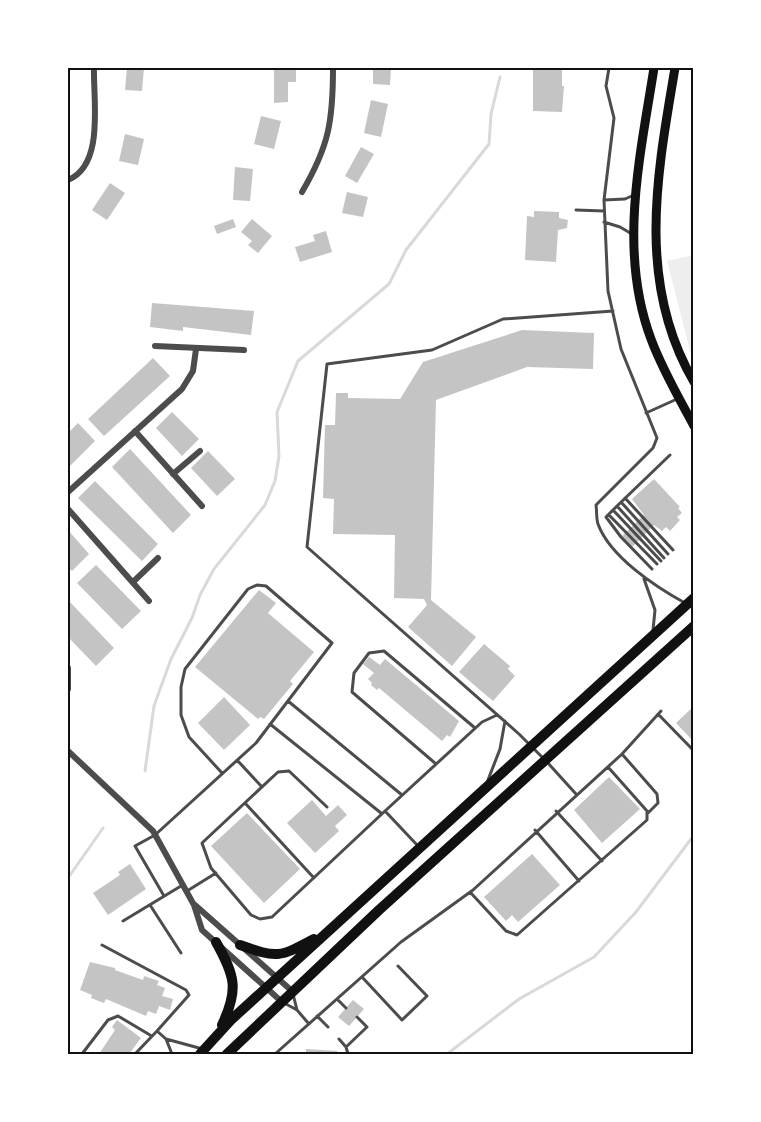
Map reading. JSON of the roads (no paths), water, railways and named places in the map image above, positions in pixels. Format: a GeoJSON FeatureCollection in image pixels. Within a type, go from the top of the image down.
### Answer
{"type":"FeatureCollection","features":[{"type":"Feature","properties":{"kind":"main road"},"geometry":{"type":"LineString","coordinates":[[654,68],[634,195],[633,235],[638,283],[651,339],[693,426]]}},
{"type":"Feature","properties":{"kind":"main road"},"geometry":{"type":"LineString","coordinates":[[675,68],[656,196],[655,255],[668,324],[693,382]]}},
{"type":"Feature","properties":{"kind":"main road"},"geometry":{"type":"LineString","coordinates":[[202,1052],[266,988],[690,601]]}},
{"type":"Feature","properties":{"kind":"main road"},"geometry":{"type":"LineString","coordinates":[[227,1054],[292,991],[544,759],[693,626]]}},
{"type":"Feature","properties":{"kind":"main road"},"geometry":{"type":"LineString","coordinates":[[240,945],[267,954],[284,955],[330,930]]}},
{"type":"Feature","properties":{"kind":"main road"},"geometry":{"type":"LineString","coordinates":[[216,942],[231,969],[234,989],[230,1008],[217,1036]]}},
{"type":"Feature","properties":{"kind":"street"},"geometry":{"type":"LineString","coordinates":[[68,180],[76,176],[89,159],[95,140],[94,68]]}},
{"type":"Feature","properties":{"kind":"street"},"geometry":{"type":"LineString","coordinates":[[302,192],[327,144],[333,99],[333,68]]}},
{"type":"Feature","properties":{"kind":"street"},"geometry":{"type":"LineString","coordinates":[[155,346],[244,350]]}},
{"type":"Feature","properties":{"kind":"street"},"geometry":{"type":"LineString","coordinates":[[68,492],[182,389],[193,371],[196,349]]}},
{"type":"Feature","properties":{"kind":"street"},"geometry":{"type":"LineString","coordinates":[[135,431],[202,506]]}},
{"type":"Feature","properties":{"kind":"street"},"geometry":{"type":"LineString","coordinates":[[173,474],[200,451]]}},
{"type":"Feature","properties":{"kind":"street"},"geometry":{"type":"LineString","coordinates":[[68,509],[149,601]]}},
{"type":"Feature","properties":{"kind":"street"},"geometry":{"type":"LineString","coordinates":[[133,582],[158,558]]}},
{"type":"Feature","properties":{"kind":"street"},"geometry":{"type":"LineString","coordinates":[[68,668],[68,689]]}},
{"type":"Feature","properties":{"kind":"street"},"geometry":{"type":"LineString","coordinates":[[68,751],[155,835],[194,905],[202,930],[282,1002]]}},
{"type":"Feature","properties":{"kind":"street"},"geometry":{"type":"LineString","coordinates":[[194,905],[292,991]]}},
{"type":"Feature","properties":{"kind":"lane"},"geometry":{"type":"LineString","coordinates":[[609,68],[606,86],[615,117],[603,212],[608,291],[621,349],[657,438],[653,448],[596,505],[598,524],[611,544],[643,577],[690,601]]}},
{"type":"Feature","properties":{"kind":"lane"},"geometry":{"type":"LineString","coordinates":[[604,200],[625,199],[634,195]]}},
{"type":"Feature","properties":{"kind":"lane"},"geometry":{"type":"LineString","coordinates":[[576,210],[603,212]]}},
{"type":"Feature","properties":{"kind":"lane"},"geometry":{"type":"LineString","coordinates":[[604,222],[620,226],[633,235]]}},
{"type":"Feature","properties":{"kind":"lane"},"geometry":{"type":"LineString","coordinates":[[576,794],[532,745],[307,547],[327,364],[432,350],[503,319],[613,311]]}},
{"type":"Feature","properties":{"kind":"lane"},"geometry":{"type":"LineString","coordinates":[[646,412],[679,398]]}},
{"type":"Feature","properties":{"kind":"lane"},"geometry":{"type":"LineString","coordinates":[[652,569],[621,537],[606,517],[670,455]]}},
{"type":"Feature","properties":{"kind":"lane"},"geometry":{"type":"LineString","coordinates":[[625,498],[673,550]]}},
{"type":"Feature","properties":{"kind":"lane"},"geometry":{"type":"LineString","coordinates":[[621,502],[668,554]]}},
{"type":"Feature","properties":{"kind":"lane"},"geometry":{"type":"LineString","coordinates":[[613,510],[663,559],[617,506]]}},
{"type":"Feature","properties":{"kind":"lane"},"geometry":{"type":"LineString","coordinates":[[609,515],[657,564]]}},
{"type":"Feature","properties":{"kind":"lane"},"geometry":{"type":"LineString","coordinates":[[643,577],[655,610],[653,635]]}},
{"type":"Feature","properties":{"kind":"lane"},"geometry":{"type":"LineString","coordinates":[[164,896],[135,846],[155,835],[255,743],[332,643],[266,586],[257,585],[248,590],[185,669],[181,687],[181,715],[189,737],[222,773]]}},
{"type":"Feature","properties":{"kind":"lane"},"geometry":{"type":"LineString","coordinates":[[436,764],[352,692],[354,673],[369,653],[384,651],[476,728]]}},
{"type":"Feature","properties":{"kind":"lane"},"geometry":{"type":"LineString","coordinates":[[288,700],[402,795]]}},
{"type":"Feature","properties":{"kind":"lane"},"geometry":{"type":"LineString","coordinates":[[275,1054],[401,942],[470,892],[556,811],[622,754],[659,712],[693,751]]}},
{"type":"Feature","properties":{"kind":"lane"},"geometry":{"type":"LineString","coordinates":[[327,807],[289,771],[278,772],[202,843],[216,873],[251,915],[260,919],[272,917],[476,728],[498,715]]}},
{"type":"Feature","properties":{"kind":"lane"},"geometry":{"type":"LineString","coordinates":[[483,790],[501,749],[505,721]]}},
{"type":"Feature","properties":{"kind":"lane"},"geometry":{"type":"LineString","coordinates":[[270,724],[383,812],[420,848]]}},
{"type":"Feature","properties":{"kind":"lane"},"geometry":{"type":"LineString","coordinates":[[622,754],[657,794],[658,803],[647,814]]}},
{"type":"Feature","properties":{"kind":"lane"},"geometry":{"type":"LineString","coordinates":[[237,760],[262,787]]}},
{"type":"Feature","properties":{"kind":"lane"},"geometry":{"type":"LineString","coordinates":[[470,892],[506,931],[517,935],[602,862],[647,820],[647,814],[607,766]]}},
{"type":"Feature","properties":{"kind":"lane"},"geometry":{"type":"LineString","coordinates":[[245,803],[314,878]]}},
{"type":"Feature","properties":{"kind":"lane"},"geometry":{"type":"LineString","coordinates":[[556,811],[602,862]]}},
{"type":"Feature","properties":{"kind":"lane"},"geometry":{"type":"LineString","coordinates":[[535,831],[579,882]]}},
{"type":"Feature","properties":{"kind":"lane"},"geometry":{"type":"LineString","coordinates":[[123,921],[164,896],[216,873]]}},
{"type":"Feature","properties":{"kind":"lane"},"geometry":{"type":"LineString","coordinates":[[150,905],[181,953]]}},
{"type":"Feature","properties":{"kind":"lane"},"geometry":{"type":"LineString","coordinates":[[102,945],[186,990],[189,995],[135,1054]]}},
{"type":"Feature","properties":{"kind":"lane"},"geometry":{"type":"LineString","coordinates":[[362,977],[402,1020],[427,996],[399,966]]}},
{"type":"Feature","properties":{"kind":"lane"},"geometry":{"type":"LineString","coordinates":[[292,991],[297,1010]]}},
{"type":"Feature","properties":{"kind":"lane"},"geometry":{"type":"LineString","coordinates":[[337,999],[346,1008]]}},
{"type":"Feature","properties":{"kind":"lane"},"geometry":{"type":"LineString","coordinates":[[282,1002],[297,1010],[309,1024]]}},
{"type":"Feature","properties":{"kind":"lane"},"geometry":{"type":"LineString","coordinates":[[82,1054],[108,1020],[118,1016],[150,1035]]}},
{"type":"Feature","properties":{"kind":"lane"},"geometry":{"type":"LineString","coordinates":[[317,1016],[328,1027]]}},
{"type":"Feature","properties":{"kind":"lane"},"geometry":{"type":"LineString","coordinates":[[346,1047],[367,1027],[357,1017]]}},
{"type":"Feature","properties":{"kind":"lane"},"geometry":{"type":"LineString","coordinates":[[157,1031],[166,1039],[202,1052]]}},
{"type":"Feature","properties":{"kind":"lane"},"geometry":{"type":"LineString","coordinates":[[166,1039],[172,1054]]}},
{"type":"Feature","properties":{"kind":"lane"},"geometry":{"type":"LineString","coordinates":[[339,1039],[346,1047],[348,1054]]}},
{"type":"Feature","properties":{"kind":"waterway"},"geometry":{"type":"LineString","coordinates":[[145,771],[154,706],[171,659],[214,569],[265,505],[275,481],[279,456],[277,412],[298,361],[389,284],[406,250],[489,144],[491,114],[500,77]]}},
{"type":"Feature","properties":{"kind":"waterway"},"geometry":{"type":"LineString","coordinates":[[68,878],[103,828]]}},
{"type":"Feature","properties":{"kind":"waterway"},"geometry":{"type":"LineString","coordinates":[[447,1054],[519,999],[594,957],[636,912],[694,835]]}}]}
